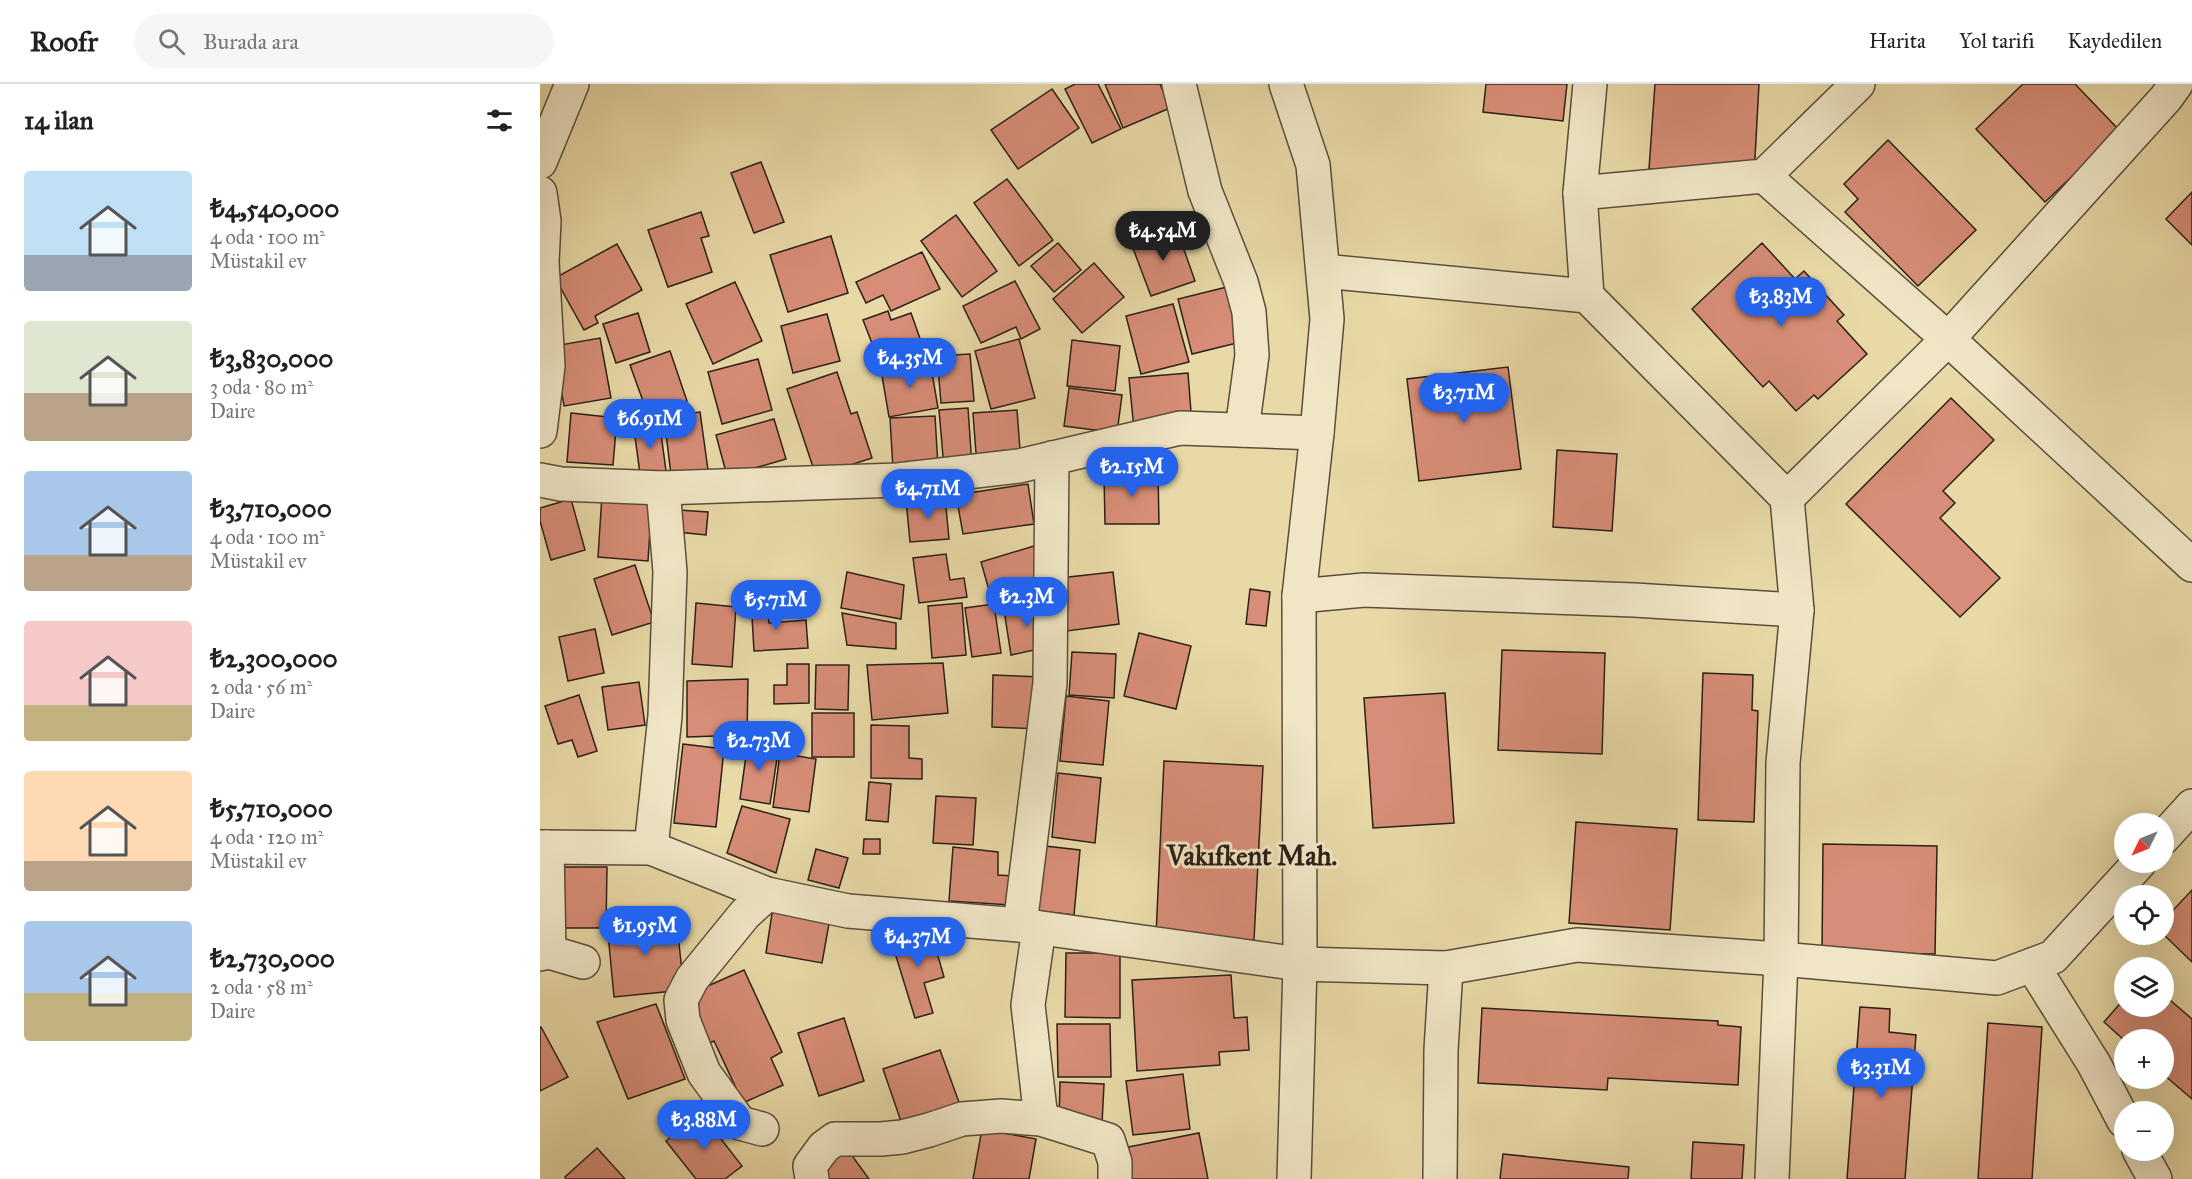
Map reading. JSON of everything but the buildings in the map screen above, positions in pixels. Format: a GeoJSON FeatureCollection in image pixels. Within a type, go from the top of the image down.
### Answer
{"type":"FeatureCollection","features":[{"type":"Feature","properties":{"kind":"street"},"geometry":{"type":"LineString","coordinates":[[540,162],[572,84]]}},
{"type":"Feature","properties":{"kind":"street"},"geometry":{"type":"LineString","coordinates":[[1179,84],[1205,191],[1241,282],[1249,312],[1252,355],[1242,430]]}},
{"type":"Feature","properties":{"kind":"street"},"geometry":{"type":"LineString","coordinates":[[1286,84],[1313,165],[1327,320],[1299,596],[1300,964],[1294,1179]]}},
{"type":"Feature","properties":{"kind":"street"},"geometry":{"type":"LineString","coordinates":[[1587,296],[1580,193],[1590,84]]}},
{"type":"Feature","properties":{"kind":"street"},"geometry":{"type":"LineString","coordinates":[[1580,193],[1764,176],[1858,84]]}},
{"type":"Feature","properties":{"kind":"street"},"geometry":{"type":"LineString","coordinates":[[1787,498],[1948,339],[2166,98],[2176,84]]}},
{"type":"Feature","properties":{"kind":"street"},"geometry":{"type":"LineString","coordinates":[[1764,176],[1948,339],[2192,565]]}},
{"type":"Feature","properties":{"kind":"street"},"geometry":{"type":"LineString","coordinates":[[540,431],[548,366],[541,212]]}},
{"type":"Feature","properties":{"kind":"street"},"geometry":{"type":"LineString","coordinates":[[1323,271],[1587,296],[1787,498],[1797,610],[1783,763],[1781,959],[1772,1179]]}},
{"type":"Feature","properties":{"kind":"street"},"geometry":{"type":"LineString","coordinates":[[540,480],[561,484],[663,488],[898,480],[1019,466],[1180,428],[1317,433]]}},
{"type":"Feature","properties":{"kind":"street"},"geometry":{"type":"LineString","coordinates":[[1041,1119],[1028,1005],[1029,926],[1050,683],[1052,458]]}},
{"type":"Feature","properties":{"kind":"street"},"geometry":{"type":"LineString","coordinates":[[651,848],[666,692],[670,572],[663,488]]}},
{"type":"Feature","properties":{"kind":"street"},"geometry":{"type":"LineString","coordinates":[[1299,596],[1364,590],[1634,600],[1797,610]]}},
{"type":"Feature","properties":{"kind":"street"},"geometry":{"type":"LineString","coordinates":[[2174,826],[2192,806]]}},
{"type":"Feature","properties":{"kind":"street"},"geometry":{"type":"LineString","coordinates":[[583,962],[544,953],[543,847],[651,848],[767,894],[848,911],[1029,926],[1300,964],[1446,968],[1577,945],[1781,959],[1997,978],[2053,957],[2130,873]]}},
{"type":"Feature","properties":{"kind":"street"},"geometry":{"type":"LineString","coordinates":[[762,1130],[740,1123],[704,1073],[683,1020],[681,1000],[692,979],[745,914],[767,894]]}},
{"type":"Feature","properties":{"kind":"street"},"geometry":{"type":"LineString","coordinates":[[2032,965],[2094,1064],[2114,1102]]}},
{"type":"Feature","properties":{"kind":"street"},"geometry":{"type":"LineString","coordinates":[[1440,1179],[1441,1050],[1446,968]]}},
{"type":"Feature","properties":{"kind":"street"},"geometry":{"type":"LineString","coordinates":[[812,1179],[810,1166],[824,1147],[835,1139],[881,1140],[902,1137],[962,1119],[1001,1116],[1041,1119],[1108,1140],[1115,1162],[1115,1179]]}},
{"type":"Feature","properties":{"kind":"street"},"geometry":{"type":"LineString","coordinates":[[2145,1161],[2154,1179]]}},
{"type":"Feature","properties":{"kind":"district","name":"Vakıfkent Mah."},"geometry":{"type":"Point","coordinates":[1252,856]}}]}
